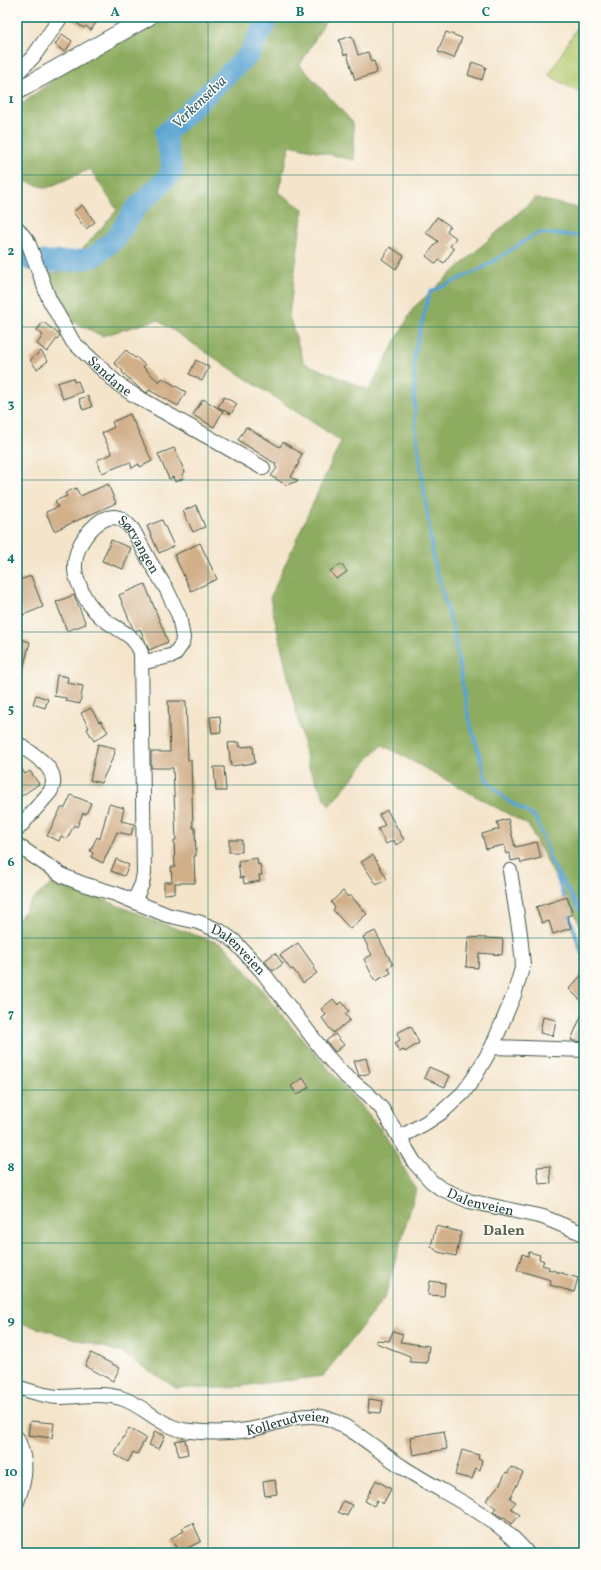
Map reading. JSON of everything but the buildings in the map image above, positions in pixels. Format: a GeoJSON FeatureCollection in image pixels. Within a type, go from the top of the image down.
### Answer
{"type":"FeatureCollection","features":[{"type":"Feature","properties":{"kind":"street"},"geometry":{"type":"LineString","coordinates":[[17,73],[33,57],[61,17]]}},
{"type":"Feature","properties":{"kind":"street"},"geometry":{"type":"LineString","coordinates":[[17,91],[148,17]]}},
{"type":"Feature","properties":{"kind":"street","name":"Sandane"},"geometry":{"type":"LineString","coordinates":[[17,228],[28,242],[49,299],[73,342],[124,388],[263,468]]}},
{"type":"Feature","properties":{"kind":"street","name":"Sørvangen"},"geometry":{"type":"LineString","coordinates":[[134,901],[142,884],[144,873],[140,653],[133,638],[101,617],[90,606],[80,588],[76,575],[76,556],[82,542],[90,529],[98,522],[107,518],[119,518],[125,521],[133,530],[174,605],[180,622],[183,638],[182,644],[174,655],[141,663]]}},
{"type":"Feature","properties":{"kind":"street"},"geometry":{"type":"LineString","coordinates":[[17,743],[50,769],[54,781],[50,792],[17,830]]}},
{"type":"Feature","properties":{"kind":"street","name":"Dalenveien"},"geometry":{"type":"LineString","coordinates":[[17,845],[63,876],[116,894],[167,916],[209,925],[234,941],[261,970],[326,1055],[343,1074],[368,1094],[382,1109],[414,1162],[424,1175],[440,1188],[469,1201],[543,1217],[584,1234]]}},
{"type":"Feature","properties":{"kind":"street"},"geometry":{"type":"LineString","coordinates":[[400,1138],[427,1122],[452,1104],[474,1078],[492,1047],[520,978],[523,965],[520,934],[510,871]]}},
{"type":"Feature","properties":{"kind":"street"},"geometry":{"type":"LineString","coordinates":[[492,1047],[584,1050]]}},
{"type":"Feature","properties":{"kind":"street","name":"Kollerudveien"},"geometry":{"type":"LineString","coordinates":[[17,1387],[58,1397],[99,1395],[121,1398],[176,1429],[191,1431],[248,1430],[285,1419],[309,1416],[322,1417],[335,1421],[401,1466],[479,1513],[509,1534],[527,1553]]}},
{"type":"Feature","properties":{"kind":"street"},"geometry":{"type":"LineString","coordinates":[[17,1438],[23,1452],[26,1466],[17,1502]]}},
{"type":"Feature","properties":{"kind":"green space"},"geometry":{"type":"Polygon","coordinates":[[[148,17],[328,17],[300,65],[353,123],[354,160],[290,145],[278,192],[303,209],[289,316],[304,363],[369,390],[414,307],[535,198],[584,208],[584,932],[528,825],[381,744],[329,806],[309,768],[270,598],[341,441],[157,320],[102,336],[57,313],[40,274],[62,272],[117,210],[90,169],[47,188],[17,179],[17,108],[92,49],[148,17]]]}},
{"type":"Feature","properties":{"kind":"green space"},"geometry":{"type":"Polygon","coordinates":[[[584,17],[584,96],[549,75],[584,17]]]}},
{"type":"Feature","properties":{"kind":"green space"},"geometry":{"type":"Polygon","coordinates":[[[56,880],[163,924],[222,944],[232,953],[285,1019],[385,1134],[416,1190],[385,1297],[323,1376],[225,1388],[176,1388],[120,1352],[17,1322],[17,922],[31,901],[56,880]]]}},
{"type":"Feature","properties":{"kind":"waterway","name":"Verkenselva"},"geometry":{"type":"LineString","coordinates":[[41,261],[75,261],[94,257],[115,239],[136,208],[173,172],[165,134],[250,53],[269,17]]}},
{"type":"Feature","properties":{"kind":"waterway"},"geometry":{"type":"LineString","coordinates":[[584,236],[537,233],[481,269],[430,292],[414,355],[415,423],[434,563],[453,630],[468,715],[486,779],[504,798],[536,818],[552,864],[584,917]]}},
{"type":"Feature","properties":{"kind":"waterway"},"geometry":{"type":"LineString","coordinates":[[17,258],[26,257],[30,260]]}},
{"type":"Feature","properties":{"kind":"waterway"},"geometry":{"type":"LineString","coordinates":[[556,874],[565,902]]}},
{"type":"Feature","properties":{"kind":"waterway"},"geometry":{"type":"LineString","coordinates":[[568,912],[581,951],[584,955]]}},
{"type":"Feature","properties":{"kind":"district","name":"Dalen"},"geometry":{"type":"Point","coordinates":[504,1230]}}]}
